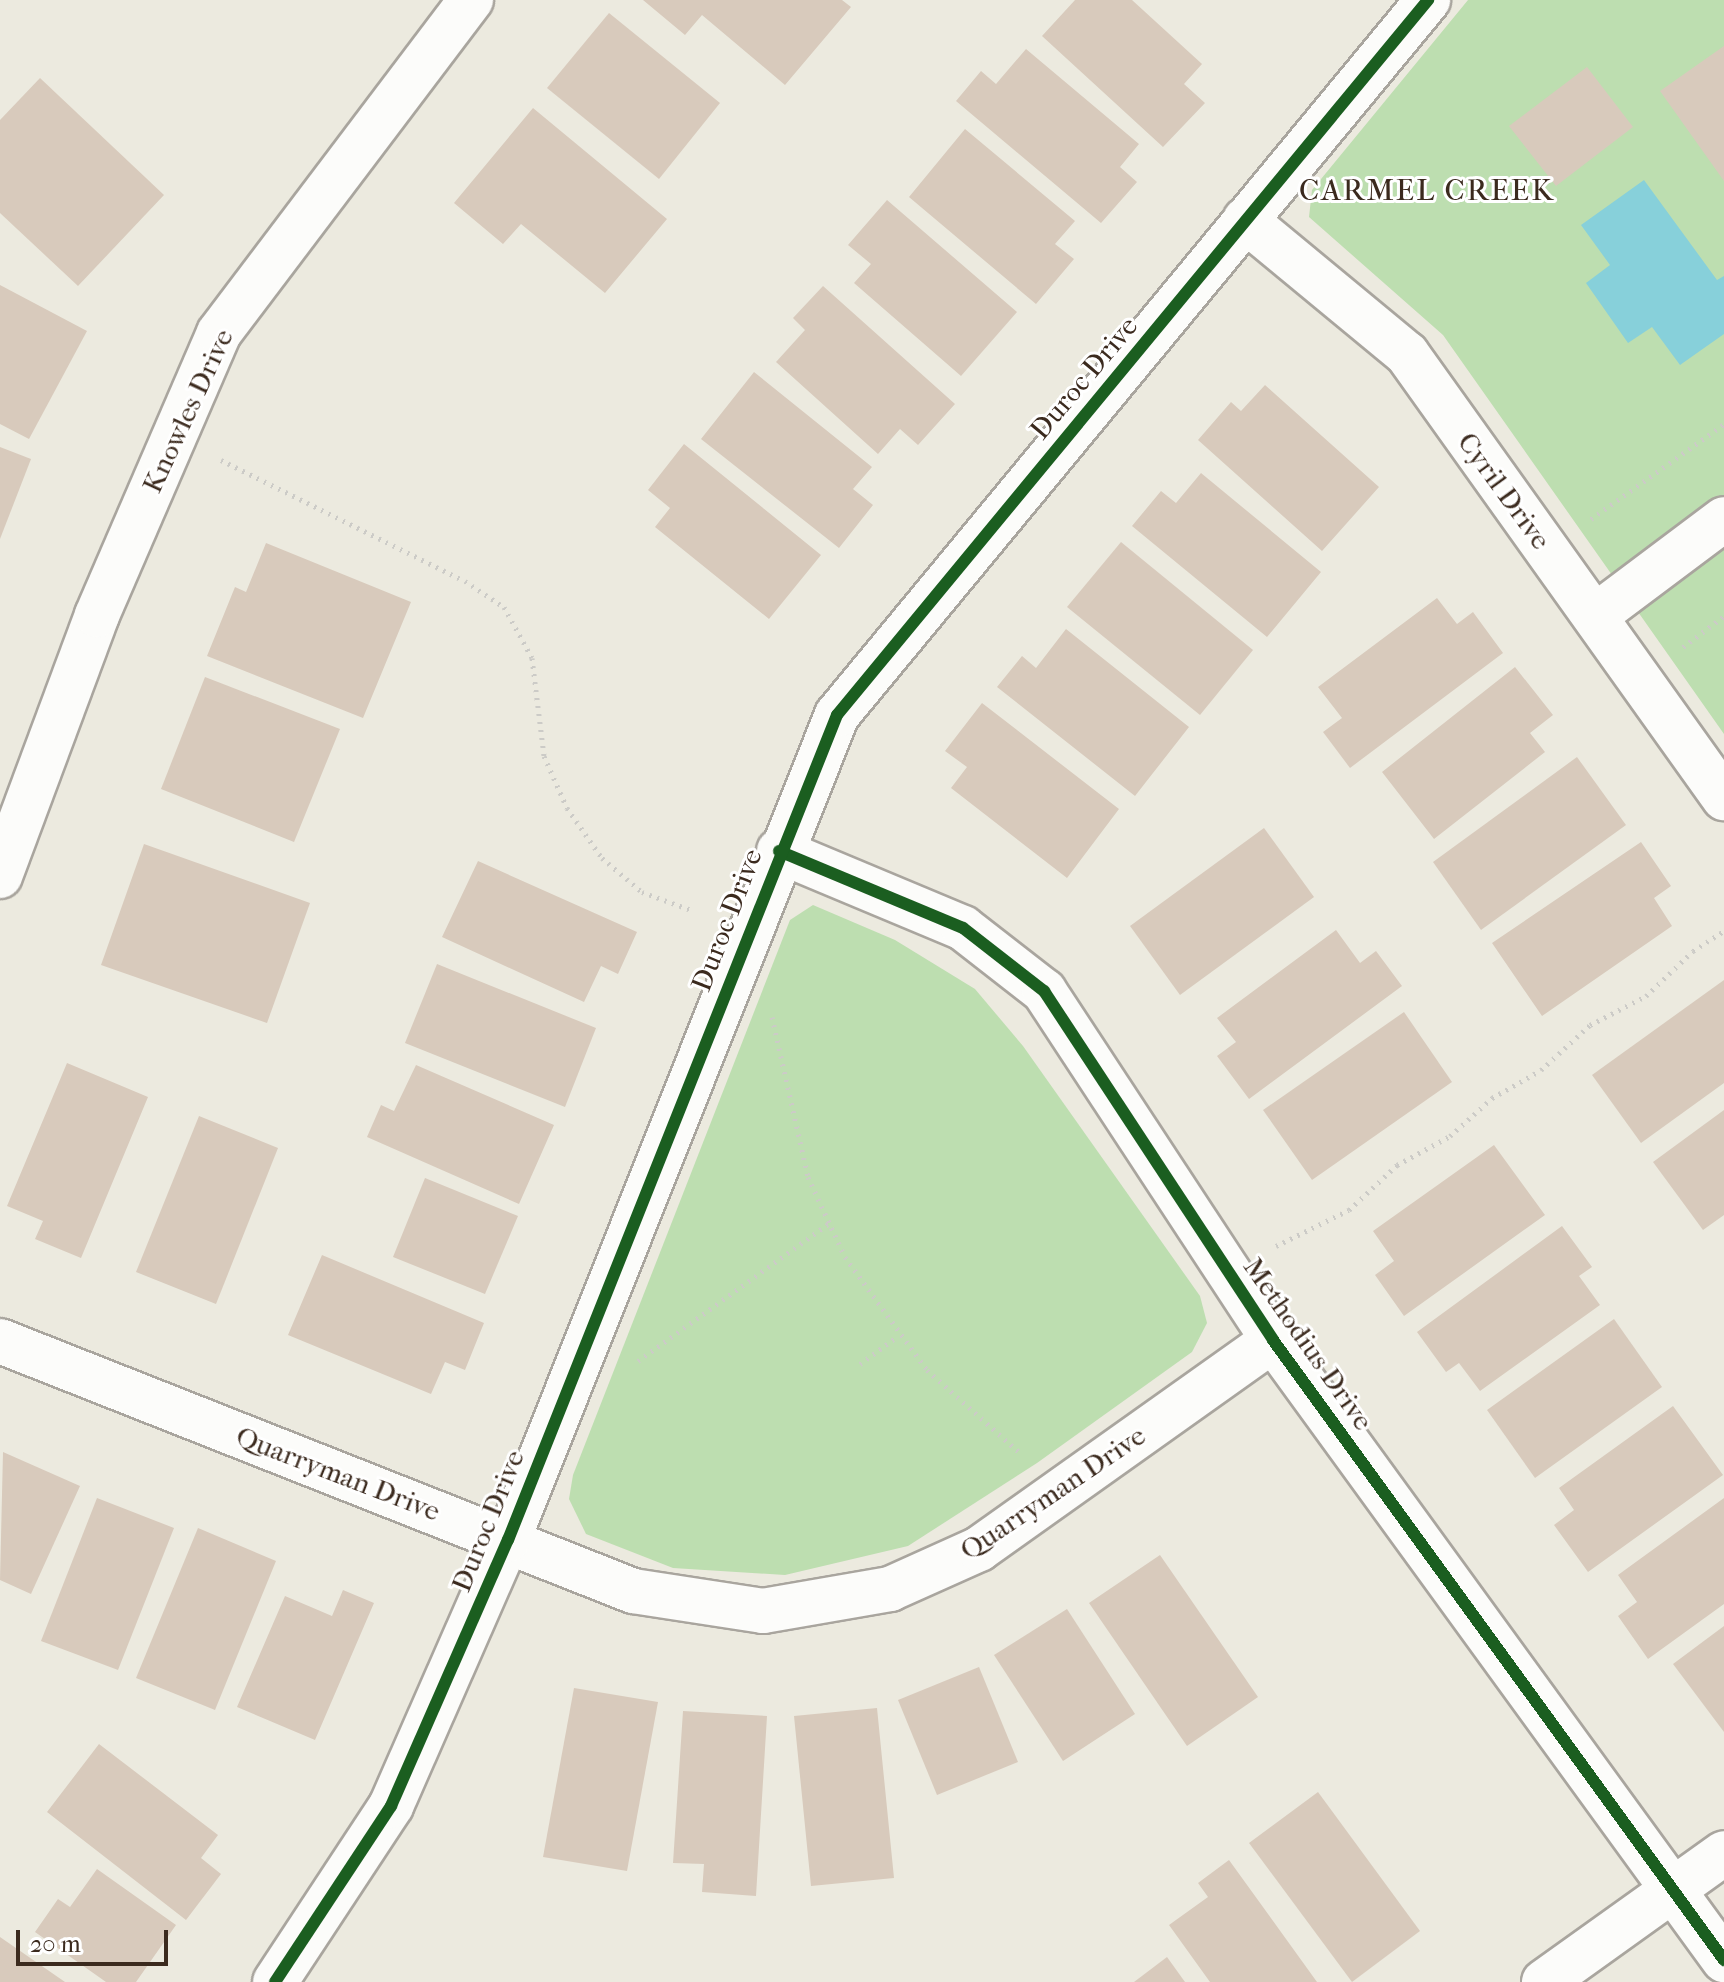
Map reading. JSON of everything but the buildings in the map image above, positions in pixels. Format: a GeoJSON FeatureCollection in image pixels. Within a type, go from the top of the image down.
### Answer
{"type":"FeatureCollection","features":[{"type":"Feature","properties":{"kind":"street","name":"Knowles Drive"},"geometry":{"type":"LineString","coordinates":[[0,876],[97,615],[219,333],[471,0]]}},
{"type":"Feature","properties":{"kind":"street","name":"Duroc Drive"},"geometry":{"type":"LineString","coordinates":[[275,1982],[391,1806],[508,1540],[779,851],[837,715],[1428,0]]}},
{"type":"Feature","properties":{"kind":"street","name":"Cyril Drive"},"geometry":{"type":"LineString","coordinates":[[1245,220],[1407,354],[1724,798]]}},
{"type":"Feature","properties":{"kind":"street"},"geometry":{"type":"LineString","coordinates":[[1595,616],[1724,519]]}},
{"type":"Feature","properties":{"kind":"street","name":"Methodius Drive"},"geometry":{"type":"LineString","coordinates":[[779,851],[963,928],[1044,991],[1273,1340],[1724,1960]]}},
{"type":"Feature","properties":{"kind":"street","name":"Quarryman Drive"},"geometry":{"type":"LineString","coordinates":[[0,1341],[633,1591],[763,1611],[890,1589],[979,1549],[1273,1340]]}},
{"type":"Feature","properties":{"kind":"street"},"geometry":{"type":"LineString","coordinates":[[1544,1982],[1724,1853]]}},
{"type":"Feature","properties":{"kind":"path"},"geometry":{"type":"LineString","coordinates":[[1591,519],[1724,424]]}},
{"type":"Feature","properties":{"kind":"path"},"geometry":{"type":"LineString","coordinates":[[221,460],[465,581],[504,607],[532,658],[544,756],[567,808],[602,858],[642,892],[694,911]]}},
{"type":"Feature","properties":{"kind":"path"},"geometry":{"type":"LineString","coordinates":[[1683,647],[1724,616]]}},
{"type":"Feature","properties":{"kind":"path"},"geometry":{"type":"LineString","coordinates":[[1276,1246],[1349,1210],[1397,1165],[1450,1136],[1492,1098],[1541,1070],[1590,1025],[1646,996],[1693,951],[1724,931]]}},
{"type":"Feature","properties":{"kind":"path"},"geometry":{"type":"LineString","coordinates":[[772,1017],[808,1177],[829,1223],[898,1336],[927,1370],[1020,1453]]}},
{"type":"Feature","properties":{"kind":"path"},"geometry":{"type":"LineString","coordinates":[[638,1361],[829,1223]]}},
{"type":"Feature","properties":{"kind":"path"},"geometry":{"type":"LineString","coordinates":[[860,1364],[898,1336]]}},
{"type":"Feature","properties":{"kind":"green space"},"geometry":{"type":"Polygon","coordinates":[[[1468,0],[1724,0],[1724,734],[1443,335],[1309,217],[1312,190],[1468,0]]]}},
{"type":"Feature","properties":{"kind":"green space"},"geometry":{"type":"Polygon","coordinates":[[[813,905],[895,940],[975,989],[1023,1046],[1200,1296],[1207,1323],[1192,1352],[1037,1463],[908,1546],[785,1575],[673,1568],[586,1534],[569,1499],[573,1475],[790,920],[813,905]]]}},
{"type":"Feature","properties":{"kind":"water"},"geometry":{"type":"Polygon","coordinates":[[[1644,180],[1717,280],[1724,276],[1724,334],[1680,365],[1652,327],[1628,343],[1586,283],[1610,265],[1581,225],[1644,180]]]}},
{"type":"Feature","properties":{"kind":"cycle path"},"geometry":{"type":"LineString","coordinates":[[275,1982],[391,1806],[508,1540],[837,715],[1428,0]]}},
{"type":"Feature","properties":{"kind":"cycle path"},"geometry":{"type":"LineString","coordinates":[[779,851],[963,928],[1044,991],[1273,1340],[1724,1960]]}},
{"type":"Feature","properties":{"kind":"district","name":"CARMEL CREEK"},"geometry":{"type":"Point","coordinates":[1427,191]}}]}
